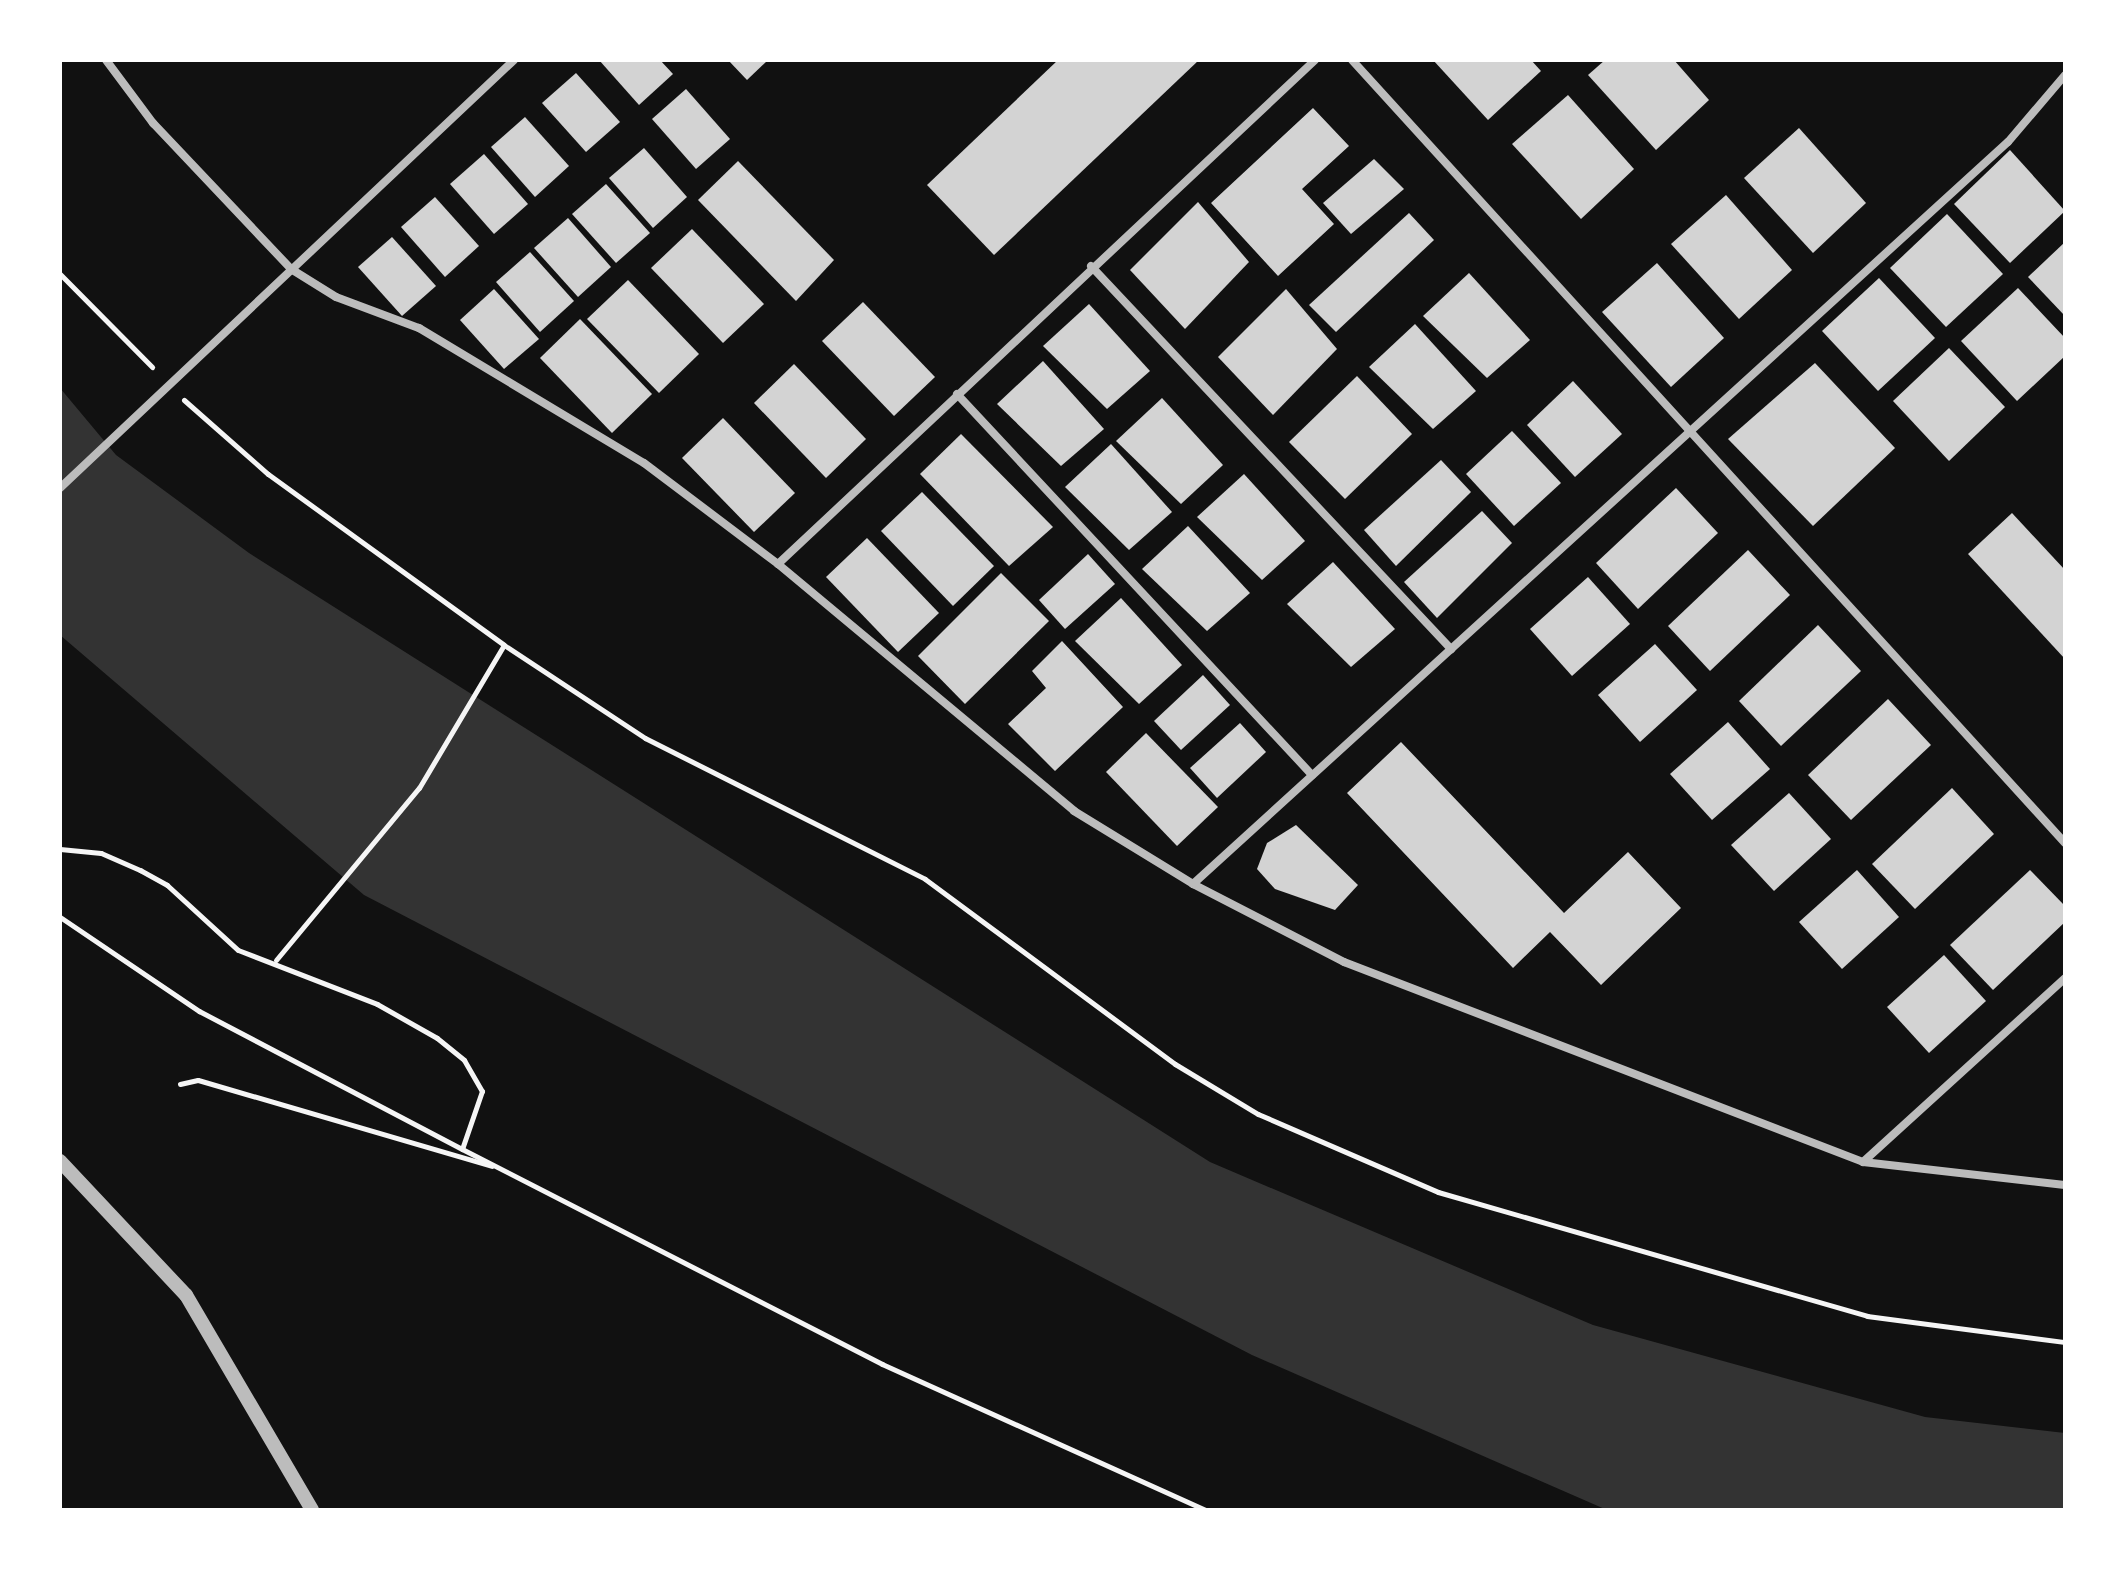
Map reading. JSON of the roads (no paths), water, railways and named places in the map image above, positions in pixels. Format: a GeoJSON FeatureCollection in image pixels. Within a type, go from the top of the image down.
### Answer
{"type":"FeatureCollection","features":[{"type":"Feature","properties":{"kind":"street"},"geometry":{"type":"LineString","coordinates":[[106,60],[153,123],[291,269],[336,297],[419,328],[587,426],[778,564],[1074,811],[1193,884],[1344,962],[1863,1162],[2065,1185]]}},
{"type":"Feature","properties":{"kind":"street"},"geometry":{"type":"LineString","coordinates":[[60,488],[514,60]]}},
{"type":"Feature","properties":{"kind":"street"},"geometry":{"type":"LineString","coordinates":[[778,564],[1091,266],[1315,60]]}},
{"type":"Feature","properties":{"kind":"street"},"geometry":{"type":"LineString","coordinates":[[1352,60],[2065,843]]}},
{"type":"Feature","properties":{"kind":"street"},"geometry":{"type":"LineString","coordinates":[[1193,884],[2008,142],[2065,75]]}},
{"type":"Feature","properties":{"kind":"street"},"geometry":{"type":"LineString","coordinates":[[1091,266],[1451,649]]}},
{"type":"Feature","properties":{"kind":"street"},"geometry":{"type":"LineString","coordinates":[[957,394],[1312,775]]}},
{"type":"Feature","properties":{"kind":"street"},"geometry":{"type":"LineString","coordinates":[[1863,1162],[2065,978]]}},
{"type":"Feature","properties":{"kind":"street"},"geometry":{"type":"LineString","coordinates":[[60,1161],[186,1295],[312,1510]]}}]}
